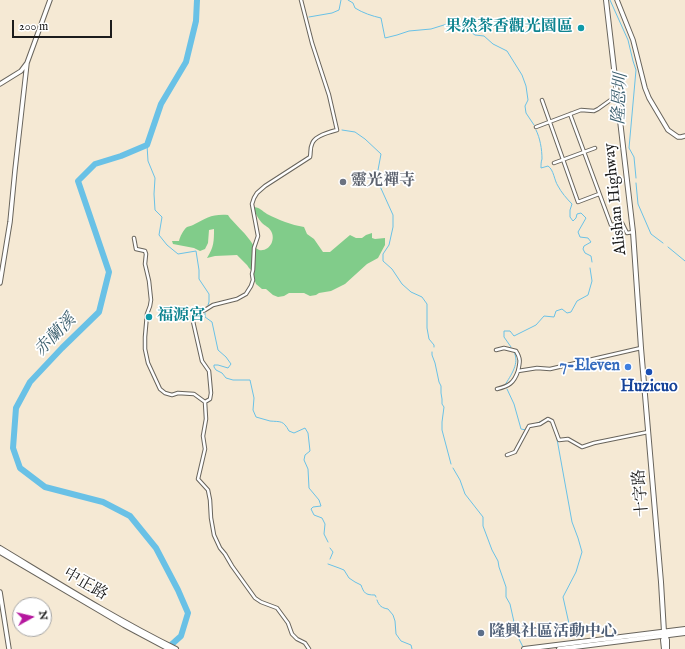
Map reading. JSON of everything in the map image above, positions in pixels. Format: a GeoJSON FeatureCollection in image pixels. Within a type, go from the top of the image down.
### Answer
{"type":"FeatureCollection","features":[{"type":"Feature","properties":{"kind":"main road","name":"Alishan Highway"},"geometry":{"type":"LineString","coordinates":[[606,0],[633,232],[641,348]]}},
{"type":"Feature","properties":{"kind":"main road","name":"十字路"},"geometry":{"type":"LineString","coordinates":[[641,348],[667,649]]}},
{"type":"Feature","properties":{"kind":"main road","name":"中正路"},"geometry":{"type":"LineString","coordinates":[[0,548],[158,642]]}},
{"type":"Feature","properties":{"kind":"main road","name":"中正路"},"geometry":{"type":"LineString","coordinates":[[0,552],[78,599],[158,642]]}},
{"type":"Feature","properties":{"kind":"main road"},"geometry":{"type":"LineString","coordinates":[[559,649],[665,634],[685,629]]}},
{"type":"Feature","properties":{"kind":"main road"},"geometry":{"type":"LineString","coordinates":[[524,649],[685,633]]}},
{"type":"Feature","properties":{"kind":"main road","name":"十字路"},"geometry":{"type":"LineString","coordinates":[[664,649],[663,640],[665,634]]}},
{"type":"Feature","properties":{"kind":"main road"},"geometry":{"type":"LineString","coordinates":[[158,642],[170,649]]}},
{"type":"Feature","properties":{"kind":"main road"},"geometry":{"type":"LineString","coordinates":[[158,642],[176,649]]}},
{"type":"Feature","properties":{"kind":"street"},"geometry":{"type":"LineString","coordinates":[[0,283],[10,222],[27,63],[50,0]]}},
{"type":"Feature","properties":{"kind":"street"},"geometry":{"type":"LineString","coordinates":[[205,402],[210,399],[211,393],[210,372],[202,361],[192,317],[193,315],[213,306],[246,294],[253,280],[254,248],[258,236],[252,204],[254,198],[265,186],[310,156],[313,141],[325,133],[337,130],[329,96],[312,43],[301,0]]}},
{"type":"Feature","properties":{"kind":"street"},"geometry":{"type":"LineString","coordinates":[[617,0],[633,40],[649,98],[668,130],[678,137],[685,136]]}},
{"type":"Feature","properties":{"kind":"street"},"geometry":{"type":"LineString","coordinates":[[0,84],[20,71],[27,63]]}},
{"type":"Feature","properties":{"kind":"street"},"geometry":{"type":"LineString","coordinates":[[536,127],[581,110],[594,111],[612,100],[617,99]]}},
{"type":"Feature","properties":{"kind":"street"},"geometry":{"type":"LineString","coordinates":[[542,100],[578,202],[599,194]]}},
{"type":"Feature","properties":{"kind":"street"},"geometry":{"type":"LineString","coordinates":[[570,114],[611,225],[622,223],[627,232],[633,232]]}},
{"type":"Feature","properties":{"kind":"street"},"geometry":{"type":"LineString","coordinates":[[554,163],[594,148]]}},
{"type":"Feature","properties":{"kind":"street"},"geometry":{"type":"LineString","coordinates":[[134,238],[136,249],[145,251],[146,254],[145,264],[151,300],[147,314],[145,337],[145,349],[148,363],[160,389],[165,393],[172,395],[178,393],[194,394],[205,402]]}},
{"type":"Feature","properties":{"kind":"street"},"geometry":{"type":"LineString","coordinates":[[496,350],[504,348],[516,350],[520,356],[520,362],[515,379],[505,387],[496,389]]}},
{"type":"Feature","properties":{"kind":"street"},"geometry":{"type":"LineString","coordinates":[[518,371],[537,368],[550,369],[641,348]]}},
{"type":"Feature","properties":{"kind":"street"},"geometry":{"type":"LineString","coordinates":[[205,402],[206,419],[203,436],[205,449],[198,479],[208,490],[215,540],[255,598],[277,608],[288,623],[292,634],[297,639],[305,643],[308,649]]}},
{"type":"Feature","properties":{"kind":"street"},"geometry":{"type":"LineString","coordinates":[[507,455],[515,452],[529,426],[540,424],[548,419],[552,421],[560,440],[568,439],[582,447],[594,443],[648,432]]}},
{"type":"Feature","properties":{"kind":"street"},"geometry":{"type":"LineString","coordinates":[[0,592],[9,649]]}},
{"type":"Feature","properties":{"kind":"green space"},"geometry":{"type":"Polygon","coordinates":[[[253,207],[259,208],[267,214],[281,220],[304,227],[307,234],[314,239],[323,252],[330,252],[350,235],[356,238],[362,238],[372,233],[372,238],[385,238],[385,245],[378,258],[367,264],[345,284],[331,291],[310,296],[304,293],[289,293],[278,297],[266,289],[262,289],[256,284],[251,270],[237,255],[207,258],[213,244],[214,229],[209,230],[208,243],[205,249],[200,251],[194,248],[173,244],[172,241],[179,241],[187,227],[192,226],[206,218],[228,215],[255,247],[259,250],[266,249],[271,244],[273,238],[272,234],[269,228],[259,220],[253,207]]]}},
{"type":"Feature","properties":{"kind":"waterway","name":"赤蘭溪"},"geometry":{"type":"LineString","coordinates":[[168,649],[181,636],[188,613],[156,548],[130,516],[103,502],[45,487],[20,468],[13,448],[16,408],[30,382],[99,312],[109,272],[78,181],[95,164],[121,156],[147,145],[161,104],[186,62],[196,21],[197,0]]}},
{"type":"Feature","properties":{"kind":"waterway"},"geometry":{"type":"LineString","coordinates":[[309,17],[332,13],[339,10],[341,0]]}},
{"type":"Feature","properties":{"kind":"waterway"},"geometry":{"type":"LineString","coordinates":[[348,0],[353,3],[355,8],[358,10],[381,18],[385,38],[409,31],[431,29],[447,24],[462,26],[475,35],[484,36],[493,44],[507,51],[522,75],[526,86],[528,100],[525,106],[526,113],[534,125]]}},
{"type":"Feature","properties":{"kind":"waterway","name":"隆恩圳"},"geometry":{"type":"LineString","coordinates":[[610,0],[628,40],[636,70],[629,148],[634,157],[636,178]]}},
{"type":"Feature","properties":{"kind":"waterway"},"geometry":{"type":"LineString","coordinates":[[342,130],[355,132],[381,154],[378,170],[379,184],[393,215],[393,227],[389,245],[383,254],[383,261],[392,269],[402,284],[411,292],[422,297],[427,304],[427,328],[429,339],[434,347]]}},
{"type":"Feature","properties":{"kind":"waterway"},"geometry":{"type":"LineString","coordinates":[[536,130],[539,136],[541,148],[541,168],[548,166],[552,170],[559,188],[572,204],[570,217],[573,221],[577,214],[581,213],[586,218],[578,232],[580,237],[588,238],[591,242],[584,246],[583,249],[585,253],[591,256],[592,262]]}},
{"type":"Feature","properties":{"kind":"waterway"},"geometry":{"type":"LineString","coordinates":[[147,145],[148,161],[155,178],[155,210],[162,217],[159,235],[167,245],[178,254],[196,251],[199,279],[209,294],[208,305]]}},
{"type":"Feature","properties":{"kind":"waterway","name":"隆恩圳"},"geometry":{"type":"LineString","coordinates":[[636,183],[638,204],[651,234],[663,243]]}},
{"type":"Feature","properties":{"kind":"waterway","name":"隆恩圳"},"geometry":{"type":"LineString","coordinates":[[668,247],[685,261]]}},
{"type":"Feature","properties":{"kind":"waterway"},"geometry":{"type":"LineString","coordinates":[[511,347],[504,337],[504,331],[510,331],[514,336],[536,325],[544,316],[554,317],[556,311],[562,309],[567,313],[571,312],[577,301],[588,295],[592,281],[590,268]]}},
{"type":"Feature","properties":{"kind":"waterway"},"geometry":{"type":"LineString","coordinates":[[205,312],[205,317],[212,322],[218,350],[231,364],[228,368],[218,365],[214,365],[214,367],[226,378],[233,380],[250,380],[254,398],[253,410],[256,417],[281,422],[289,431],[294,433],[305,428],[308,433],[310,451],[305,455],[304,460],[308,469],[309,488],[319,500],[321,506],[313,507],[311,509],[314,515],[322,518],[325,524],[324,534],[328,542]]}},
{"type":"Feature","properties":{"kind":"waterway"},"geometry":{"type":"LineString","coordinates":[[432,352],[441,386],[442,404],[444,407],[442,430],[451,464]]}},
{"type":"Feature","properties":{"kind":"waterway"},"geometry":{"type":"LineString","coordinates":[[505,385],[515,365],[516,356],[514,352]]}},
{"type":"Feature","properties":{"kind":"waterway"},"geometry":{"type":"LineString","coordinates":[[507,389],[514,404],[521,429],[526,430]]}},
{"type":"Feature","properties":{"kind":"waterway"},"geometry":{"type":"LineString","coordinates":[[535,424],[544,420]]}},
{"type":"Feature","properties":{"kind":"waterway"},"geometry":{"type":"LineString","coordinates":[[557,439],[572,522],[582,552],[576,572],[563,597],[572,637]]}},
{"type":"Feature","properties":{"kind":"waterway"},"geometry":{"type":"LineString","coordinates":[[453,468],[460,480],[465,494],[483,517],[483,526],[498,561],[506,587],[506,597],[510,604],[518,637],[523,647]]}},
{"type":"Feature","properties":{"kind":"waterway"},"geometry":{"type":"LineString","coordinates":[[330,548],[333,552],[330,559]]}},
{"type":"Feature","properties":{"kind":"waterway"},"geometry":{"type":"LineString","coordinates":[[328,564],[344,570],[349,578],[361,585],[365,593],[375,595],[376,597]]}},
{"type":"Feature","properties":{"kind":"waterway"},"geometry":{"type":"LineString","coordinates":[[377,600],[381,606],[388,609],[393,615],[396,634],[401,641],[411,645],[412,649]]}},
{"type":"Feature","properties":{"kind":"place","name":"果然茶香觀光園區"},"geometry":{"type":"Point","coordinates":[581,28]}},
{"type":"Feature","properties":{"kind":"place","name":"靈光禪寺"},"geometry":{"type":"Point","coordinates":[343,182]}},
{"type":"Feature","properties":{"kind":"place","name":"福源宮"},"geometry":{"type":"Point","coordinates":[149,317]}},
{"type":"Feature","properties":{"kind":"place","name":"7-Eleven"},"geometry":{"type":"Point","coordinates":[628,367]}},
{"type":"Feature","properties":{"kind":"place","name":"Huzicuo"},"geometry":{"type":"Point","coordinates":[649,372]}},
{"type":"Feature","properties":{"kind":"place","name":"隆興社區活動中心"},"geometry":{"type":"Point","coordinates":[481,633]}}]}
